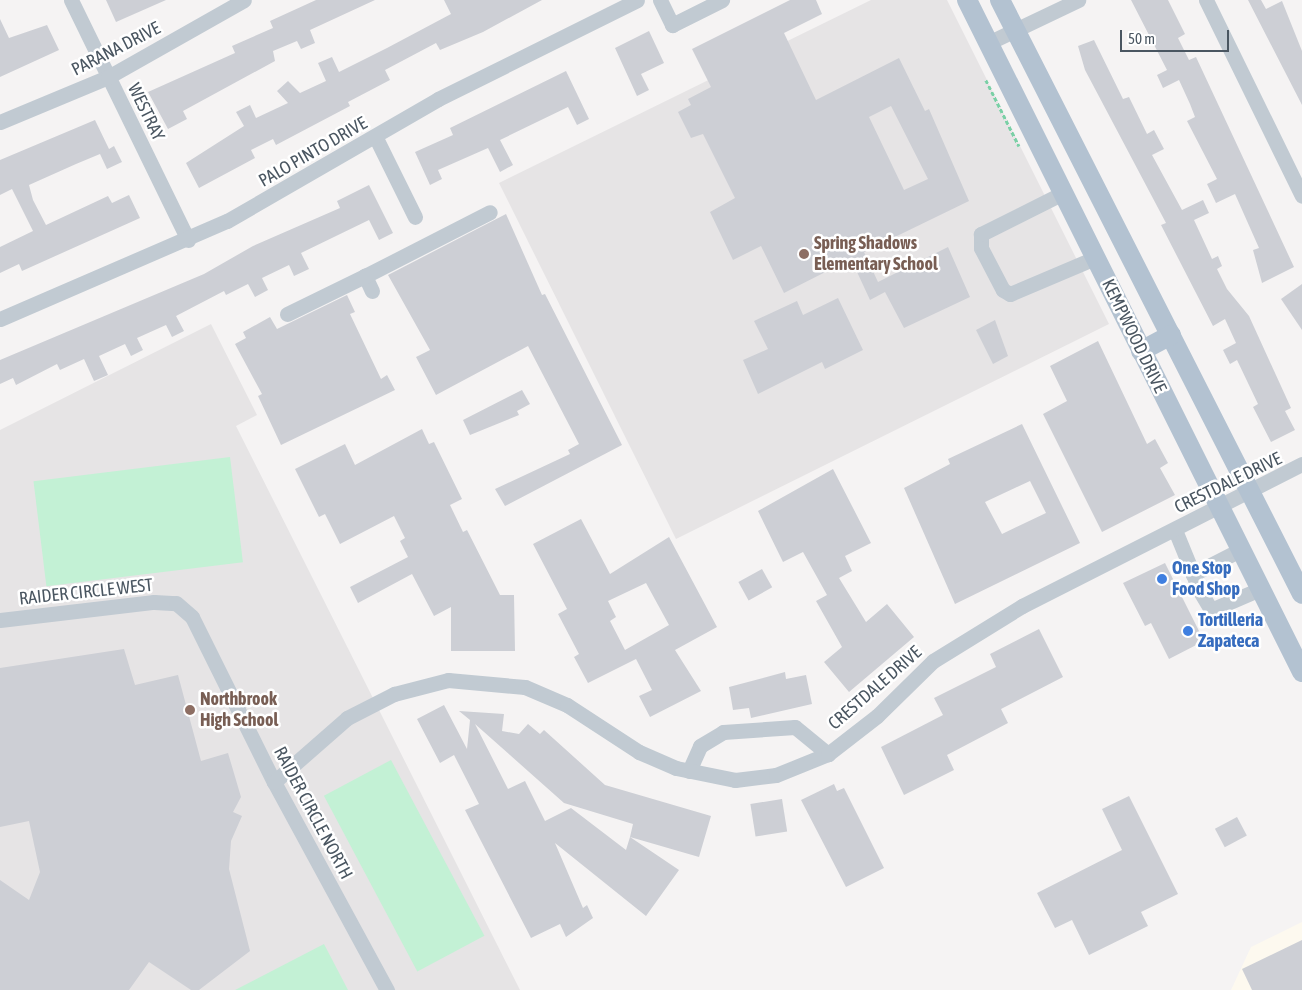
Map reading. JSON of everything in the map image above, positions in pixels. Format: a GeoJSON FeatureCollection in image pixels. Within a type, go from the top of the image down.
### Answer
{"type":"FeatureCollection","features":[{"type":"Feature","properties":{"kind":"main road","name":"KEMPWOOD DRIVE"},"geometry":{"type":"LineString","coordinates":[[967,0],[1219,508],[1238,551],[1301,668]]}},
{"type":"Feature","properties":{"kind":"main road","name":"KEMPWOOD DRIVE"},"geometry":{"type":"LineString","coordinates":[[1000,0],[1302,594]]}},
{"type":"Feature","properties":{"kind":"main road"},"geometry":{"type":"LineString","coordinates":[[1064,196],[1094,184]]}},
{"type":"Feature","properties":{"kind":"main road"},"geometry":{"type":"LineString","coordinates":[[1141,351],[1172,335]]}},
{"type":"Feature","properties":{"kind":"street","name":"WESTRAY"},"geometry":{"type":"LineString","coordinates":[[71,0],[188,240]]}},
{"type":"Feature","properties":{"kind":"street","name":"PARANA DRIVE"},"geometry":{"type":"LineString","coordinates":[[0,122],[108,77],[244,0]]}},
{"type":"Feature","properties":{"kind":"street","name":"PALO PINTO DRIVE"},"geometry":{"type":"LineString","coordinates":[[0,319],[188,240],[376,138],[438,99],[637,0]]}},
{"type":"Feature","properties":{"kind":"street"},"geometry":{"type":"LineString","coordinates":[[660,0],[672,25],[722,0]]}},
{"type":"Feature","properties":{"kind":"street"},"geometry":{"type":"LineString","coordinates":[[988,43],[1078,0]]}},
{"type":"Feature","properties":{"kind":"street"},"geometry":{"type":"LineString","coordinates":[[1206,0],[1302,196]]}},
{"type":"Feature","properties":{"kind":"street"},"geometry":{"type":"LineString","coordinates":[[376,138],[415,217]]}},
{"type":"Feature","properties":{"kind":"street"},"geometry":{"type":"LineString","coordinates":[[1064,196],[981,234],[981,248],[1003,290],[1010,294],[1095,258]]}},
{"type":"Feature","properties":{"kind":"street"},"geometry":{"type":"LineString","coordinates":[[287,314],[490,212]]}},
{"type":"Feature","properties":{"kind":"street"},"geometry":{"type":"LineString","coordinates":[[365,276],[372,291]]}},
{"type":"Feature","properties":{"kind":"street","name":"CRESTDALE DRIVE"},"geometry":{"type":"LineString","coordinates":[[274,782],[347,718],[394,694],[448,680],[525,687],[567,706],[639,752],[689,771],[735,780],[776,775],[828,754],[951,648],[1022,606],[1251,492],[1302,464]]}},
{"type":"Feature","properties":{"kind":"street"},"geometry":{"type":"LineString","coordinates":[[1175,530],[1193,574],[1211,610],[1260,589]]}},
{"type":"Feature","properties":{"kind":"street"},"geometry":{"type":"LineString","coordinates":[[1193,574],[1238,551]]}},
{"type":"Feature","properties":{"kind":"street","name":"RAIDER CIRCLE WEST"},"geometry":{"type":"LineString","coordinates":[[0,620],[176,604]]}},
{"type":"Feature","properties":{"kind":"street","name":"RAIDER CIRCLE NORTH"},"geometry":{"type":"LineString","coordinates":[[176,604],[192,616],[274,782],[388,990]]}},
{"type":"Feature","properties":{"kind":"street"},"geometry":{"type":"LineString","coordinates":[[689,771],[700,746],[723,732],[795,727],[828,754]]}},
{"type":"Feature","properties":{"kind":"shaded area","name":"Spring Shadows Elementary School"},"geometry":{"type":"Polygon","coordinates":[[[871,0],[947,0],[1109,324],[676,539],[499,183],[871,0]]]}},
{"type":"Feature","properties":{"kind":"shaded area","name":"Northbrook High School"},"geometry":{"type":"Polygon","coordinates":[[[211,324],[257,415],[236,426],[520,990],[0,990],[0,430],[211,324]]]}},
{"type":"Feature","properties":{"kind":"shaded area"},"geometry":{"type":"Polygon","coordinates":[[[1302,922],[1302,990],[1231,990],[1251,947],[1302,922]]]}},
{"type":"Feature","properties":{"kind":"green space"},"geometry":{"type":"Polygon","coordinates":[[[230,457],[243,562],[46,586],[33,481],[230,457]]]}},
{"type":"Feature","properties":{"kind":"green space"},"geometry":{"type":"Polygon","coordinates":[[[391,760],[484,936],[417,971],[324,796],[391,760]]]}},
{"type":"Feature","properties":{"kind":"green space"},"geometry":{"type":"Polygon","coordinates":[[[324,944],[348,990],[235,990],[324,944]]]}},
{"type":"Feature","properties":{"kind":"building"},"geometry":{"type":"Polygon","coordinates":[[[106,0],[166,0],[116,22],[106,0]]]}},
{"type":"Feature","properties":{"kind":"building"},"geometry":{"type":"Polygon","coordinates":[[[316,0],[375,0],[310,30],[315,43],[301,49],[297,41],[273,51],[275,61],[183,111],[187,119],[168,129],[148,92],[235,53],[232,46],[273,28],[270,21],[316,0]]]}},
{"type":"Feature","properties":{"kind":"building"},"geometry":{"type":"Polygon","coordinates":[[[444,0],[542,0],[483,32],[440,50],[436,43],[385,70],[390,80],[348,102],[350,106],[276,145],[273,139],[251,150],[255,158],[199,188],[186,163],[244,126],[236,112],[250,105],[256,118],[288,103],[277,91],[288,81],[300,93],[326,81],[318,63],[332,57],[339,72],[387,48],[451,14],[444,0]]]}},
{"type":"Feature","properties":{"kind":"building"},"geometry":{"type":"Polygon","coordinates":[[[790,0],[816,0],[822,14],[784,33],[816,100],[899,58],[925,111],[929,109],[969,201],[864,252],[878,282],[948,247],[970,297],[904,328],[885,292],[870,300],[851,259],[784,293],[761,246],[733,260],[710,212],[735,198],[703,134],[691,138],[678,112],[691,105],[688,99],[711,87],[692,49],[790,0]],[[891,106],[869,117],[904,190],[928,179],[891,106]]]}},
{"type":"Feature","properties":{"kind":"building"},"geometry":{"type":"Polygon","coordinates":[[[1131,0],[1168,0],[1185,34],[1178,38],[1189,60],[1196,57],[1294,267],[1262,283],[1253,250],[1259,248],[1235,194],[1216,203],[1207,184],[1217,179],[1187,121],[1195,117],[1190,104],[1179,80],[1163,88],[1157,75],[1167,70],[1131,0]]]}},
{"type":"Feature","properties":{"kind":"building"},"geometry":{"type":"Polygon","coordinates":[[[1248,0],[1261,0],[1266,9],[1282,1],[1302,51],[1302,105],[1248,0]]]}},
{"type":"Feature","properties":{"kind":"building"},"geometry":{"type":"Polygon","coordinates":[[[0,19],[9,38],[47,25],[59,50],[0,77],[0,19]]]}},
{"type":"Feature","properties":{"kind":"building"},"geometry":{"type":"Polygon","coordinates":[[[649,31],[664,63],[641,74],[649,90],[637,96],[615,48],[649,31]]]}},
{"type":"Feature","properties":{"kind":"building"},"geometry":{"type":"Polygon","coordinates":[[[1094,40],[1123,99],[1129,97],[1147,134],[1154,130],[1164,149],[1152,155],[1182,210],[1203,200],[1209,213],[1194,220],[1212,259],[1218,256],[1222,266],[1217,269],[1227,289],[1249,316],[1291,408],[1285,411],[1295,430],[1271,442],[1253,407],[1258,404],[1237,360],[1230,364],[1223,350],[1236,343],[1225,319],[1213,326],[1161,225],[1166,223],[1085,70],[1078,46],[1094,40]]]}},
{"type":"Feature","properties":{"kind":"building"},"geometry":{"type":"Polygon","coordinates":[[[566,71],[589,119],[577,125],[568,107],[500,140],[513,165],[500,172],[488,148],[438,170],[442,179],[430,185],[415,152],[453,135],[450,128],[566,71]]]}},
{"type":"Feature","properties":{"kind":"building"},"geometry":{"type":"Polygon","coordinates":[[[95,120],[109,149],[114,146],[122,162],[107,169],[100,154],[76,164],[29,185],[33,200],[46,225],[108,196],[112,203],[129,195],[140,218],[22,271],[19,264],[0,273],[0,247],[33,231],[12,189],[0,195],[0,160],[95,120]]]}},
{"type":"Feature","properties":{"kind":"building"},"geometry":{"type":"Polygon","coordinates":[[[369,185],[393,233],[379,240],[369,220],[301,253],[309,269],[294,276],[289,265],[262,278],[268,290],[255,297],[248,284],[226,295],[224,291],[176,316],[184,331],[172,337],[166,325],[137,338],[143,350],[131,356],[125,344],[99,356],[108,375],[94,381],[84,359],[60,370],[57,364],[16,385],[13,378],[0,384],[0,360],[204,274],[253,246],[340,208],[337,201],[369,185]]]}},
{"type":"Feature","properties":{"kind":"building"},"geometry":{"type":"Polygon","coordinates":[[[506,214],[542,295],[545,294],[622,445],[505,506],[495,489],[570,454],[568,450],[579,444],[528,346],[436,395],[416,357],[430,350],[388,275],[506,214]]]}},
{"type":"Feature","properties":{"kind":"building"},"geometry":{"type":"Polygon","coordinates":[[[1302,284],[1302,330],[1281,299],[1302,284]]]}},
{"type":"Feature","properties":{"kind":"building"},"geometry":{"type":"Polygon","coordinates":[[[347,295],[355,312],[350,314],[381,379],[387,375],[395,390],[281,445],[258,396],[262,394],[235,344],[246,338],[243,332],[270,317],[277,329],[347,295]]]}},
{"type":"Feature","properties":{"kind":"building"},"geometry":{"type":"Polygon","coordinates":[[[838,298],[863,350],[825,369],[822,362],[758,394],[743,360],[768,349],[754,321],[797,301],[803,315],[838,298]]]}},
{"type":"Feature","properties":{"kind":"building"},"geometry":{"type":"Polygon","coordinates":[[[995,320],[1008,356],[993,364],[976,330],[995,320]]]}},
{"type":"Feature","properties":{"kind":"building"},"geometry":{"type":"Polygon","coordinates":[[[1098,341],[1147,444],[1155,439],[1168,463],[1160,468],[1175,495],[1102,532],[1043,414],[1067,401],[1050,366],[1098,341]]]}},
{"type":"Feature","properties":{"kind":"building"},"geometry":{"type":"Polygon","coordinates":[[[522,390],[530,404],[517,411],[519,415],[470,435],[463,420],[522,390]]]}},
{"type":"Feature","properties":{"kind":"building"},"geometry":{"type":"Polygon","coordinates":[[[1022,424],[1080,543],[955,604],[904,488],[950,464],[948,459],[1022,424]],[[1030,481],[985,502],[1002,534],[1046,513],[1030,481]]]}},
{"type":"Feature","properties":{"kind":"building"},"geometry":{"type":"Polygon","coordinates":[[[422,429],[429,444],[434,442],[462,499],[450,505],[463,532],[467,530],[500,595],[514,595],[515,651],[451,651],[451,607],[434,616],[412,574],[358,603],[350,587],[408,557],[400,541],[405,538],[394,516],[340,544],[325,514],[319,517],[295,469],[345,444],[355,465],[422,429]]]}},
{"type":"Feature","properties":{"kind":"building"},"geometry":{"type":"Polygon","coordinates":[[[833,469],[871,543],[845,556],[852,571],[839,578],[866,622],[887,604],[914,637],[849,692],[824,662],[842,647],[816,601],[827,595],[803,552],[783,562],[758,511],[833,469]]]}},
{"type":"Feature","properties":{"kind":"building"},"geometry":{"type":"Polygon","coordinates":[[[581,519],[610,574],[669,537],[717,627],[675,650],[701,691],[650,717],[639,696],[652,690],[636,659],[588,683],[574,657],[579,654],[558,614],[567,609],[533,544],[581,519]],[[646,583],[608,601],[616,617],[610,621],[625,650],[669,625],[646,583]]]}},
{"type":"Feature","properties":{"kind":"building"},"geometry":{"type":"Polygon","coordinates":[[[1165,563],[1204,641],[1169,659],[1151,623],[1145,626],[1123,583],[1165,563]]]}},
{"type":"Feature","properties":{"kind":"building"},"geometry":{"type":"Polygon","coordinates":[[[762,569],[772,587],[749,600],[738,582],[762,569]]]}},
{"type":"Feature","properties":{"kind":"building"},"geometry":{"type":"Polygon","coordinates":[[[1039,629],[1063,677],[1001,709],[1008,723],[947,755],[954,770],[904,795],[881,747],[943,715],[934,698],[996,667],[990,654],[1039,629]]]}},
{"type":"Feature","properties":{"kind":"building","name":"Northbrook High School"},"geometry":{"type":"Polygon","coordinates":[[[124,649],[135,685],[178,675],[201,761],[228,753],[241,797],[233,812],[242,816],[231,841],[229,869],[250,951],[199,990],[191,990],[149,962],[129,990],[0,990],[0,880],[29,900],[40,872],[29,821],[0,827],[0,668],[124,649]]]}},
{"type":"Feature","properties":{"kind":"building"},"geometry":{"type":"Polygon","coordinates":[[[785,672],[786,679],[806,675],[812,704],[751,718],[749,708],[733,710],[729,687],[785,672]]]}},
{"type":"Feature","properties":{"kind":"building"},"geometry":{"type":"Polygon","coordinates":[[[444,705],[467,749],[470,720],[459,711],[504,714],[502,731],[519,734],[528,724],[540,734],[544,730],[605,785],[711,816],[699,857],[630,837],[679,870],[646,916],[555,843],[583,908],[587,905],[593,918],[566,937],[560,924],[531,938],[465,810],[479,804],[454,755],[440,763],[417,719],[444,705]],[[475,724],[508,789],[525,781],[545,821],[571,808],[626,850],[633,824],[564,803],[475,724]]]}},
{"type":"Feature","properties":{"kind":"building"},"geometry":{"type":"Polygon","coordinates":[[[834,784],[837,791],[844,788],[884,868],[846,887],[801,800],[834,784]]]}},
{"type":"Feature","properties":{"kind":"building"},"geometry":{"type":"Polygon","coordinates":[[[1129,796],[1178,894],[1141,912],[1148,926],[1089,955],[1072,920],[1055,928],[1037,893],[1122,850],[1102,809],[1129,796]]]}},
{"type":"Feature","properties":{"kind":"building"},"geometry":{"type":"Polygon","coordinates":[[[782,799],[787,832],[756,837],[750,804],[782,799]]]}},
{"type":"Feature","properties":{"kind":"building"},"geometry":{"type":"Polygon","coordinates":[[[1237,817],[1247,836],[1225,847],[1215,829],[1237,817]]]}},
{"type":"Feature","properties":{"kind":"building"},"geometry":{"type":"Polygon","coordinates":[[[1302,940],[1302,990],[1252,990],[1242,969],[1302,940]]]}},
{"type":"Feature","properties":{"kind":"place","name":"Spring Shadows Elementary School"},"geometry":{"type":"Point","coordinates":[804,254]}},
{"type":"Feature","properties":{"kind":"place","name":"One Stop Food Shop"},"geometry":{"type":"Point","coordinates":[1162,579]}},
{"type":"Feature","properties":{"kind":"place","name":"Tortilleria Zapateca"},"geometry":{"type":"Point","coordinates":[1188,631]}},
{"type":"Feature","properties":{"kind":"place","name":"Northbrook High School"},"geometry":{"type":"Point","coordinates":[190,710]}}]}
